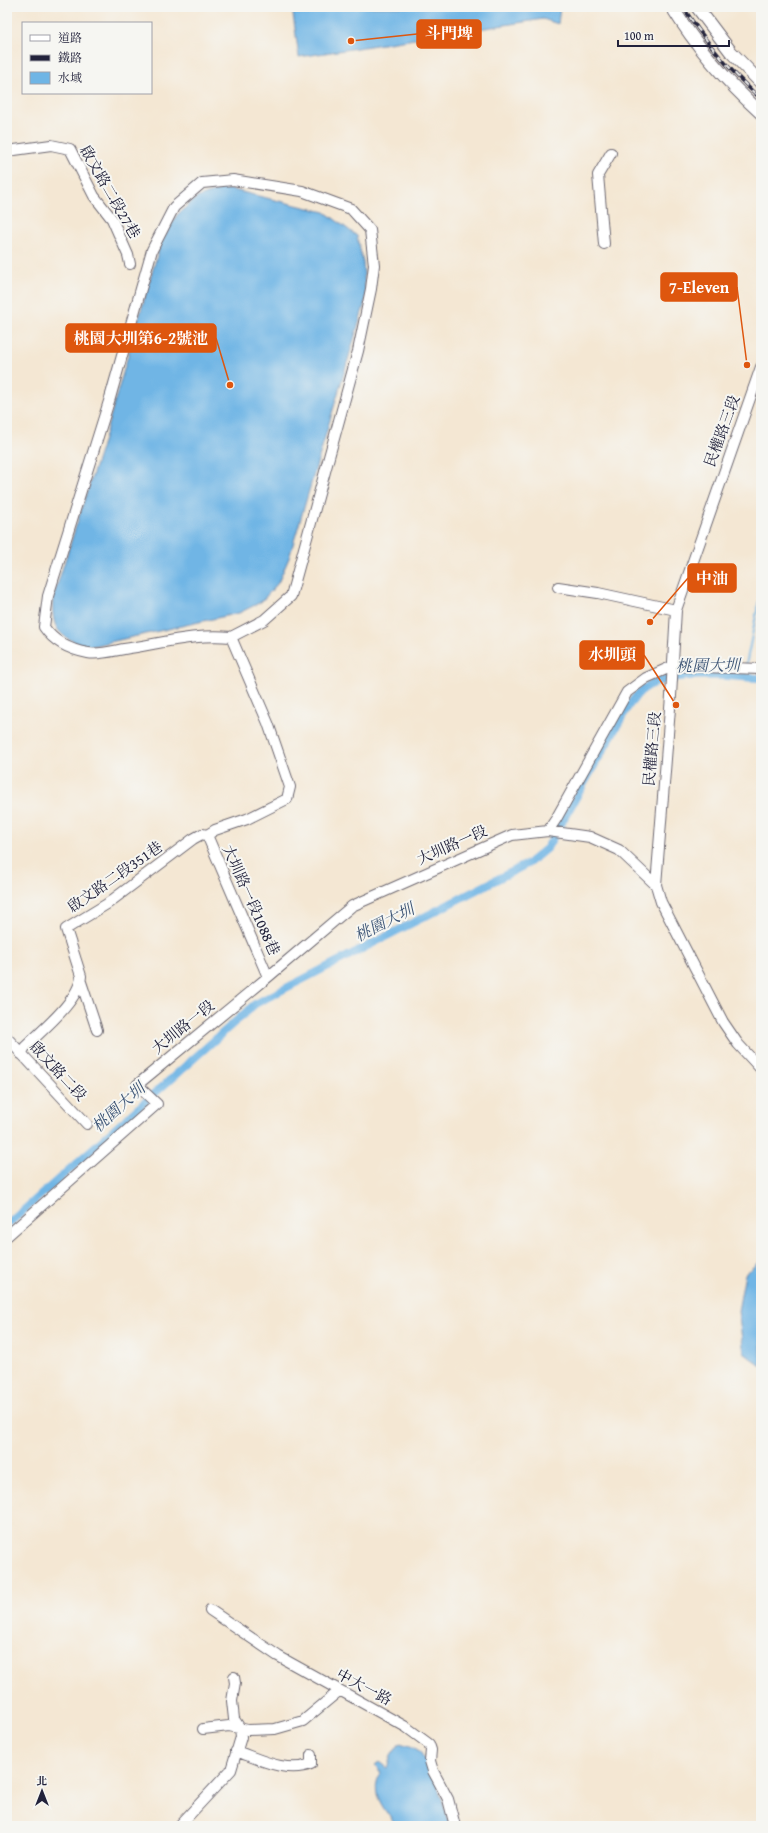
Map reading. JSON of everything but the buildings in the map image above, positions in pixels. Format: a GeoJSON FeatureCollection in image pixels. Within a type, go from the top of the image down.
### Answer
{"type":"FeatureCollection","features":[{"type":"Feature","properties":{"kind":"main road"},"geometry":{"type":"LineString","coordinates":[[672,7],[719,69],[761,113]]}},
{"type":"Feature","properties":{"kind":"main road"},"geometry":{"type":"LineString","coordinates":[[697,7],[731,52],[761,83]]}},
{"type":"Feature","properties":{"kind":"street","name":"啟文路二段27巷"},"geometry":{"type":"LineString","coordinates":[[7,151],[51,145],[70,149],[94,196],[112,219],[130,264]]}},
{"type":"Feature","properties":{"kind":"street"},"geometry":{"type":"LineString","coordinates":[[604,244],[598,174],[611,153]]}},
{"type":"Feature","properties":{"kind":"street"},"geometry":{"type":"LineString","coordinates":[[233,180],[302,191],[351,209],[370,230],[374,265],[371,289],[358,351],[291,596],[264,620],[231,637],[212,635],[126,649],[89,653],[70,648],[50,636],[44,627],[48,596],[106,412],[152,250],[174,207],[202,183],[233,180]]}},
{"type":"Feature","properties":{"kind":"street","name":"民權路三段"},"geometry":{"type":"LineString","coordinates":[[761,367],[676,610],[656,885],[661,902],[723,1022],[738,1044],[761,1069]]}},
{"type":"Feature","properties":{"kind":"street"},"geometry":{"type":"LineString","coordinates":[[558,587],[598,593],[676,610]]}},
{"type":"Feature","properties":{"kind":"street"},"geometry":{"type":"LineString","coordinates":[[207,835],[215,830],[247,819],[287,799],[290,787],[268,723],[231,637]]}},
{"type":"Feature","properties":{"kind":"street"},"geometry":{"type":"LineString","coordinates":[[553,832],[560,813],[627,692],[646,678],[673,666],[761,670]]}},
{"type":"Feature","properties":{"kind":"street","name":"大圳路一段"},"geometry":{"type":"LineString","coordinates":[[7,1236],[157,1104],[137,1085],[352,906],[512,835],[553,832],[590,837],[619,850],[656,885]]}},
{"type":"Feature","properties":{"kind":"street","name":"啟文路二段351巷"},"geometry":{"type":"LineString","coordinates":[[81,982],[81,976],[66,929],[107,904],[193,839],[202,834],[207,835]]}},
{"type":"Feature","properties":{"kind":"street","name":"大圳路一段1088巷"},"geometry":{"type":"LineString","coordinates":[[207,835],[268,977]]}},
{"type":"Feature","properties":{"kind":"street"},"geometry":{"type":"LineString","coordinates":[[81,982],[97,1030]]}},
{"type":"Feature","properties":{"kind":"street"},"geometry":{"type":"LineString","coordinates":[[21,1054],[25,1047],[67,1004],[75,994],[81,982]]}},
{"type":"Feature","properties":{"kind":"street","name":"啟文路二段"},"geometry":{"type":"LineString","coordinates":[[7,1038],[87,1124]]}},
{"type":"Feature","properties":{"kind":"street","name":"中大一路"},"geometry":{"type":"LineString","coordinates":[[210,1610],[278,1656],[406,1727],[429,1744],[431,1750],[430,1761],[433,1772],[448,1799],[455,1826]]}},
{"type":"Feature","properties":{"kind":"street"},"geometry":{"type":"LineString","coordinates":[[179,1826],[231,1770],[241,1737],[240,1728],[234,1719],[232,1701],[235,1683],[234,1677]]}},
{"type":"Feature","properties":{"kind":"street"},"geometry":{"type":"LineString","coordinates":[[204,1729],[229,1726],[248,1730],[275,1729],[303,1721],[339,1691]]}},
{"type":"Feature","properties":{"kind":"street"},"geometry":{"type":"LineString","coordinates":[[236,1751],[276,1765],[302,1768],[311,1764],[311,1755]]}},
{"type":"Feature","properties":{"kind":"water"},"geometry":{"type":"Polygon","coordinates":[[[292,7],[560,7],[558,24],[543,19],[299,57],[292,7]]]}},
{"type":"Feature","properties":{"kind":"water"},"geometry":{"type":"Polygon","coordinates":[[[225,188],[325,212],[357,236],[363,262],[366,299],[289,558],[278,583],[261,602],[239,613],[88,647],[70,639],[58,630],[53,617],[53,598],[103,442],[160,245],[177,215],[196,198],[225,188]]]}},
{"type":"Feature","properties":{"kind":"water"},"geometry":{"type":"Polygon","coordinates":[[[761,1260],[761,1366],[744,1353],[738,1311],[745,1274],[761,1260]]]}},
{"type":"Feature","properties":{"kind":"water"},"geometry":{"type":"Polygon","coordinates":[[[400,1743],[418,1750],[428,1764],[445,1808],[450,1826],[396,1826],[383,1807],[377,1794],[376,1787],[377,1780],[381,1773],[375,1765],[379,1762],[387,1768],[391,1756],[400,1743]]]}},
{"type":"Feature","properties":{"kind":"waterway"},"geometry":{"type":"LineString","coordinates":[[746,665],[761,591]]}},
{"type":"Feature","properties":{"kind":"waterway","name":"桃園大圳"},"geometry":{"type":"LineString","coordinates":[[744,678],[745,671]]}},
{"type":"Feature","properties":{"kind":"waterway","name":"桃園大圳"},"geometry":{"type":"LineString","coordinates":[[7,1225],[255,1004],[529,863],[547,848],[629,705],[641,691],[666,679],[682,677],[716,676],[761,678]]}},
{"type":"Feature","properties":{"kind":"railway"},"geometry":{"type":"LineString","coordinates":[[683,7],[719,56],[761,99]]}},
{"type":"Feature","properties":{"kind":"place","name":"斗門埤"},"geometry":{"type":"Point","coordinates":[351,41]}},
{"type":"Feature","properties":{"kind":"place","name":"7-Eleven"},"geometry":{"type":"Point","coordinates":[747,365]}},
{"type":"Feature","properties":{"kind":"place","name":"桃園大圳第6-2號池"},"geometry":{"type":"Point","coordinates":[230,385]}},
{"type":"Feature","properties":{"kind":"place","name":"中油"},"geometry":{"type":"Point","coordinates":[650,622]}},
{"type":"Feature","properties":{"kind":"place","name":"水圳頭"},"geometry":{"type":"Point","coordinates":[676,705]}}]}
